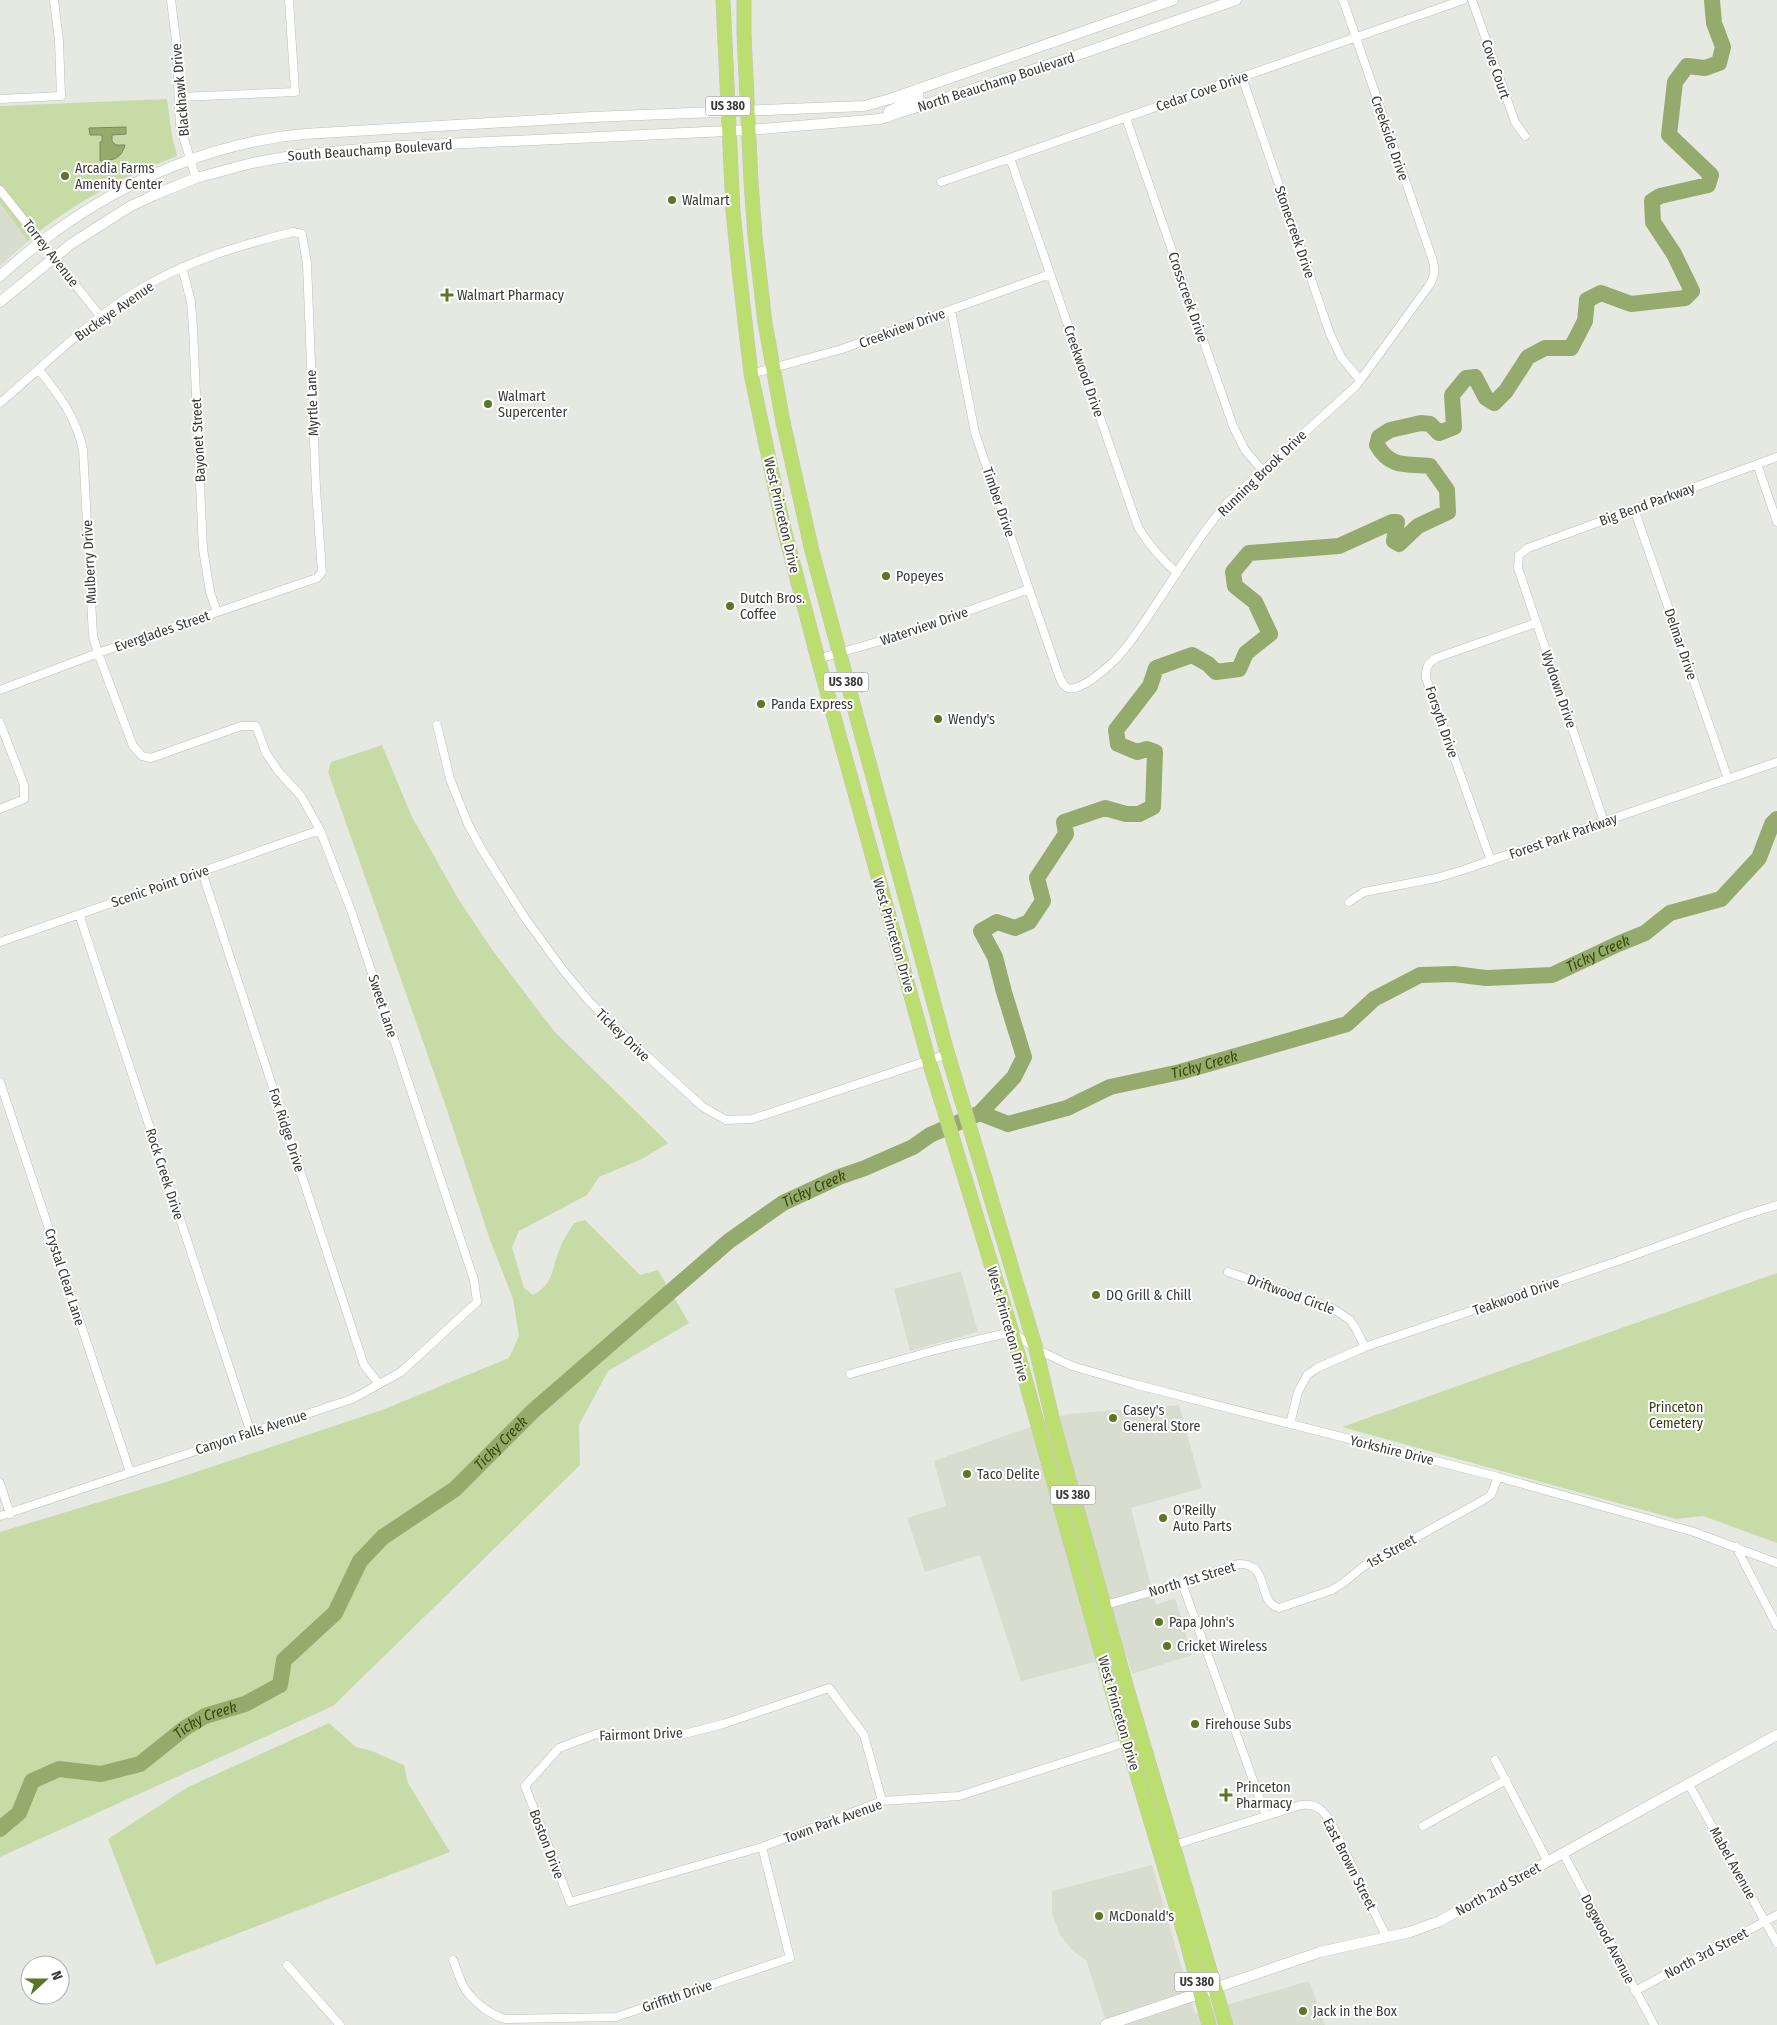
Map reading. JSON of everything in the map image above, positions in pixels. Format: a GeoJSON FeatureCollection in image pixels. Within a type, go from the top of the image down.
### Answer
{"type":"FeatureCollection","features":[{"type":"Feature","properties":{"kind":"highway","name":"West Princeton Drive"},"geometry":{"type":"LineString","coordinates":[[724,0],[736,248],[751,374],[783,525],[929,1061],[1012,1332],[1088,1606],[1186,1939],[1199,1993]]}},
{"type":"Feature","properties":{"kind":"highway","name":"West Princeton Drive"},"geometry":{"type":"LineString","coordinates":[[744,0],[744,34],[755,236],[773,369],[812,551],[948,1054],[1036,1349],[1053,1422],[1126,1686],[1174,1845]]}},
{"type":"Feature","properties":{"kind":"highway","name":"US 380"},"geometry":{"type":"LineString","coordinates":[[1174,1845],[1226,2025]]}},
{"type":"Feature","properties":{"kind":"highway","name":"US 380"},"geometry":{"type":"LineString","coordinates":[[1199,1993],[1209,2025]]}},
{"type":"Feature","properties":{"kind":"main road","name":"North 2nd Street"},"geometry":{"type":"LineString","coordinates":[[1106,2025],[1215,1988]]}},
{"type":"Feature","properties":{"kind":"street"},"geometry":{"type":"LineString","coordinates":[[0,99],[61,96],[54,0]]}},
{"type":"Feature","properties":{"kind":"street","name":"Blackhawk Drive"},"geometry":{"type":"LineString","coordinates":[[171,0],[176,40],[180,126],[196,178]]}},
{"type":"Feature","properties":{"kind":"street"},"geometry":{"type":"LineString","coordinates":[[179,97],[295,92],[289,0]]}},
{"type":"Feature","properties":{"kind":"street","name":"North Beauchamp Boulevard"},"geometry":{"type":"LineString","coordinates":[[748,110],[864,106],[1173,0]]}},
{"type":"Feature","properties":{"kind":"street","name":"North Beauchamp Boulevard"},"geometry":{"type":"LineString","coordinates":[[749,130],[888,118],[1236,0]]}},
{"type":"Feature","properties":{"kind":"street","name":"Creekside Drive"},"geometry":{"type":"LineString","coordinates":[[1343,0],[1435,267],[1434,276]]}},
{"type":"Feature","properties":{"kind":"street","name":"Cedar Cove Drive"},"geometry":{"type":"LineString","coordinates":[[941,182],[1463,0]]}},
{"type":"Feature","properties":{"kind":"street","name":"Cove Court"},"geometry":{"type":"LineString","coordinates":[[1472,0],[1515,122],[1525,136]]}},
{"type":"Feature","properties":{"kind":"street","name":"Stonecreek Drive"},"geometry":{"type":"LineString","coordinates":[[1242,77],[1330,334],[1341,358],[1360,380]]}},
{"type":"Feature","properties":{"kind":"street"},"geometry":{"type":"LineString","coordinates":[[888,118],[889,111],[918,98],[918,89]]}},
{"type":"Feature","properties":{"kind":"street","name":"South Beauchamp Boulevard"},"geometry":{"type":"LineString","coordinates":[[0,276],[41,241],[88,209],[126,188],[190,160],[245,144],[304,134],[748,110]]}},
{"type":"Feature","properties":{"kind":"street","name":"Crosscreek Drive"},"geometry":{"type":"LineString","coordinates":[[1126,118],[1233,426],[1245,450],[1263,471]]}},
{"type":"Feature","properties":{"kind":"street"},"geometry":{"type":"LineString","coordinates":[[508,122],[509,141]]}},
{"type":"Feature","properties":{"kind":"street"},"geometry":{"type":"LineString","coordinates":[[382,130],[382,147]]}},
{"type":"Feature","properties":{"kind":"street","name":"South Beauchamp Boulevard"},"geometry":{"type":"LineString","coordinates":[[0,302],[54,256],[90,230],[129,207],[196,178],[266,160],[322,152],[382,147],[749,130]]}},
{"type":"Feature","properties":{"kind":"street","name":"Creekwood Drive"},"geometry":{"type":"LineString","coordinates":[[1010,158],[1138,527],[1149,545],[1177,573]]}},
{"type":"Feature","properties":{"kind":"street","name":"Torrey Avenue"},"geometry":{"type":"LineString","coordinates":[[0,190],[101,317]]}},
{"type":"Feature","properties":{"kind":"street","name":"Buckeye Avenue"},"geometry":{"type":"LineString","coordinates":[[0,403],[101,317],[139,290],[182,267],[230,248],[293,232],[302,234]]}},
{"type":"Feature","properties":{"kind":"street","name":"Myrtle Lane"},"geometry":{"type":"LineString","coordinates":[[302,234],[307,264],[316,489],[322,572]]}},
{"type":"Feature","properties":{"kind":"street","name":"Bayonet Street"},"geometry":{"type":"LineString","coordinates":[[182,267],[191,302],[194,328],[203,550],[210,592],[216,612]]}},
{"type":"Feature","properties":{"kind":"street","name":"Creekview Drive"},"geometry":{"type":"LineString","coordinates":[[751,374],[842,349],[1050,274]]}},
{"type":"Feature","properties":{"kind":"street","name":"Running Brook Drive"},"geometry":{"type":"LineString","coordinates":[[1068,688],[1075,688],[1085,683],[1100,673],[1116,658],[1136,635],[1212,521],[1227,503],[1360,380],[1434,276]]}},
{"type":"Feature","properties":{"kind":"street","name":"Timber Drive"},"geometry":{"type":"LineString","coordinates":[[951,310],[975,434],[1058,672],[1063,683],[1068,688]]}},
{"type":"Feature","properties":{"kind":"street","name":"Mulberry Drive"},"geometry":{"type":"LineString","coordinates":[[38,370],[70,411],[78,428],[83,449],[93,636],[133,746],[142,756],[151,758],[241,726],[256,726]]}},
{"type":"Feature","properties":{"kind":"street","name":"Big Bend Parkway"},"geometry":{"type":"LineString","coordinates":[[1519,556],[1528,548],[1777,457]]}},
{"type":"Feature","properties":{"kind":"street"},"geometry":{"type":"LineString","coordinates":[[1757,464],[1777,522]]}},
{"type":"Feature","properties":{"kind":"street","name":"Delmar Drive"},"geometry":{"type":"LineString","coordinates":[[1634,509],[1728,779]]}},
{"type":"Feature","properties":{"kind":"street","name":"Wydown Drive"},"geometry":{"type":"LineString","coordinates":[[1519,556],[1518,568],[1604,822]]}},
{"type":"Feature","properties":{"kind":"street","name":"Everglades Street"},"geometry":{"type":"LineString","coordinates":[[0,690],[98,653],[317,578],[322,572]]}},
{"type":"Feature","properties":{"kind":"street","name":"Waterview Drive"},"geometry":{"type":"LineString","coordinates":[[818,659],[901,635],[1029,589]]}},
{"type":"Feature","properties":{"kind":"street","name":"Forsyth Drive"},"geometry":{"type":"LineString","coordinates":[[1490,861],[1426,678],[1427,665],[1436,658],[1536,623]]}},
{"type":"Feature","properties":{"kind":"street"},"geometry":{"type":"LineString","coordinates":[[0,723],[24,785],[24,799],[0,809]]}},
{"type":"Feature","properties":{"kind":"street","name":"Tickey Drive"},"geometry":{"type":"LineString","coordinates":[[437,725],[450,779],[468,824],[482,850],[545,946],[575,986],[601,1014],[654,1065],[703,1107],[726,1120],[752,1119],[948,1054]]}},
{"type":"Feature","properties":{"kind":"street","name":"Sweet Lane"},"geometry":{"type":"LineString","coordinates":[[256,726],[266,752],[279,772],[301,796],[320,830],[366,953],[474,1280],[477,1302]]}},
{"type":"Feature","properties":{"kind":"street","name":"Forest Park Parkway"},"geometry":{"type":"LineString","coordinates":[[1349,902],[1364,892],[1437,878],[1490,861],[1777,762]]}},
{"type":"Feature","properties":{"kind":"street","name":"Scenic Point Drive"},"geometry":{"type":"LineString","coordinates":[[0,942],[320,830]]}},
{"type":"Feature","properties":{"kind":"street","name":"Fox Ridge Drive"},"geometry":{"type":"LineString","coordinates":[[202,872],[364,1365],[379,1384]]}},
{"type":"Feature","properties":{"kind":"street","name":"Rock Creek Drive"},"geometry":{"type":"LineString","coordinates":[[78,914],[251,1433]]}},
{"type":"Feature","properties":{"kind":"street","name":"Crystal Clear Lane"},"geometry":{"type":"LineString","coordinates":[[0,1082],[130,1472]]}},
{"type":"Feature","properties":{"kind":"street","name":"Teakwood Drive"},"geometry":{"type":"LineString","coordinates":[[1290,1424],[1298,1392],[1307,1375],[1317,1368],[1365,1347],[1777,1205]]}},
{"type":"Feature","properties":{"kind":"street","name":"Driftwood Circle"},"geometry":{"type":"LineString","coordinates":[[1228,1272],[1332,1308],[1350,1320],[1365,1347]]}},
{"type":"Feature","properties":{"kind":"street","name":"Canyon Falls Avenue"},"geometry":{"type":"LineString","coordinates":[[0,1516],[352,1399],[401,1372],[477,1302]]}},
{"type":"Feature","properties":{"kind":"street"},"geometry":{"type":"LineString","coordinates":[[850,1374],[944,1348],[1012,1332]]}},
{"type":"Feature","properties":{"kind":"street","name":"Yorkshire Drive"},"geometry":{"type":"LineString","coordinates":[[1012,1332],[1036,1349],[1072,1366],[1088,1371],[1498,1477],[1694,1532],[1777,1563]]}},
{"type":"Feature","properties":{"kind":"street","name":"1st Street"},"geometry":{"type":"LineString","coordinates":[[1273,1606],[1279,1608],[1332,1590],[1344,1583],[1364,1566],[1486,1498],[1495,1488],[1498,1477]]}},
{"type":"Feature","properties":{"kind":"street"},"geometry":{"type":"LineString","coordinates":[[0,1483],[10,1514]]}},
{"type":"Feature","properties":{"kind":"street"},"geometry":{"type":"LineString","coordinates":[[1736,1547],[1777,1626]]}},
{"type":"Feature","properties":{"kind":"street","name":"North 1st Street"},"geometry":{"type":"LineString","coordinates":[[1088,1606],[1105,1606],[1238,1564],[1251,1566],[1256,1570],[1269,1602],[1273,1606]]}},
{"type":"Feature","properties":{"kind":"street"},"geometry":{"type":"LineString","coordinates":[[1174,1845],[1266,1816],[1182,1583]]}},
{"type":"Feature","properties":{"kind":"street","name":"Fairmont Drive"},"geometry":{"type":"LineString","coordinates":[[525,1786],[559,1748],[596,1734],[680,1735],[723,1724],[829,1688],[864,1735],[882,1801]]}},
{"type":"Feature","properties":{"kind":"street","name":"North 2nd Street"},"geometry":{"type":"LineString","coordinates":[[1215,1988],[1320,1952],[1387,1938],[1440,1921],[1777,1735]]}},
{"type":"Feature","properties":{"kind":"street","name":"Town Park Avenue"},"geometry":{"type":"LineString","coordinates":[[570,1902],[762,1847],[882,1801],[959,1796],[1127,1742]]}},
{"type":"Feature","properties":{"kind":"street"},"geometry":{"type":"LineString","coordinates":[[1495,1760],[1548,1862]]}},
{"type":"Feature","properties":{"kind":"street"},"geometry":{"type":"LineString","coordinates":[[1423,1826],[1506,1780]]}},
{"type":"Feature","properties":{"kind":"street","name":"Mabel Avenue"},"geometry":{"type":"LineString","coordinates":[[1688,1783],[1777,1943]]}},
{"type":"Feature","properties":{"kind":"street","name":"Boston Drive"},"geometry":{"type":"LineString","coordinates":[[525,1786],[570,1902]]}},
{"type":"Feature","properties":{"kind":"street","name":"East Brown Street"},"geometry":{"type":"LineString","coordinates":[[1266,1816],[1301,1804],[1316,1805],[1327,1816],[1387,1938]]}},
{"type":"Feature","properties":{"kind":"street","name":"Griffith Drive"},"geometry":{"type":"LineString","coordinates":[[454,1960],[465,1989],[476,2001],[498,2017],[563,2022],[616,2017],[790,1958],[762,1847]]}},
{"type":"Feature","properties":{"kind":"street","name":"Dogwood Avenue"},"geometry":{"type":"LineString","coordinates":[[1563,1853],[1654,2025]]}},
{"type":"Feature","properties":{"kind":"street","name":"North 3rd Street"},"geometry":{"type":"LineString","coordinates":[[1635,1992],[1777,1915]]}},
{"type":"Feature","properties":{"kind":"street"},"geometry":{"type":"LineString","coordinates":[[287,1964],[340,2025]]}},
{"type":"Feature","properties":{"kind":"shaded area"},"geometry":{"type":"Polygon","coordinates":[[[126,127],[126,134],[112,135],[112,141],[116,145],[125,145],[122,153],[116,158],[100,161],[102,135],[90,135],[89,128],[126,127]]]}},
{"type":"Feature","properties":{"kind":"shaded area"},"geometry":{"type":"Polygon","coordinates":[[[0,203],[28,241],[0,266],[0,203]]]}},
{"type":"Feature","properties":{"kind":"shaded area"},"geometry":{"type":"Polygon","coordinates":[[[961,1271],[978,1332],[910,1351],[894,1289],[961,1271]]]}},
{"type":"Feature","properties":{"kind":"shaded area"},"geometry":{"type":"Polygon","coordinates":[[[1179,1405],[1202,1488],[1131,1508],[1156,1605],[1175,1598],[1192,1655],[1132,1674],[1126,1654],[1021,1681],[980,1555],[925,1572],[907,1518],[946,1506],[934,1461],[1067,1414],[1179,1405]]]}},
{"type":"Feature","properties":{"kind":"shaded area"},"geometry":{"type":"Polygon","coordinates":[[[1152,1865],[1195,2014],[1309,1981],[1325,2025],[1107,2025],[1086,1960],[1073,1951],[1060,1935],[1052,1913],[1052,1891],[1152,1865]]]}},
{"type":"Feature","properties":{"kind":"green space","name":"Arcadia Farms Amenity Center"},"geometry":{"type":"Polygon","coordinates":[[[167,99],[177,156],[99,192],[62,215],[28,241],[0,203],[0,106],[167,99]]]}},
{"type":"Feature","properties":{"kind":"green space"},"geometry":{"type":"Polygon","coordinates":[[[382,745],[412,817],[459,900],[493,951],[554,1031],[668,1143],[642,1159],[599,1177],[587,1195],[519,1231],[512,1247],[524,1288],[533,1295],[545,1286],[568,1232],[574,1223],[585,1220],[640,1275],[658,1270],[689,1323],[608,1371],[579,1425],[580,1465],[333,1706],[0,1857],[0,1532],[169,1481],[382,1410],[509,1358],[519,1336],[513,1299],[489,1237],[446,1107],[328,772],[331,762],[382,745]]]}},
{"type":"Feature","properties":{"kind":"green space","name":"Princeton Cemetery"},"geometry":{"type":"Polygon","coordinates":[[[1777,1273],[1777,1543],[1703,1516],[1676,1519],[1342,1427],[1777,1273]]]}},
{"type":"Feature","properties":{"kind":"green space"},"geometry":{"type":"Polygon","coordinates":[[[329,1723],[356,1747],[372,1751],[404,1765],[408,1783],[450,1852],[156,1965],[108,1839],[188,1787],[329,1723]]]}},
{"type":"Feature","properties":{"kind":"waterway"},"geometry":{"type":"LineString","coordinates":[[0,1829],[19,1813],[32,1781],[59,1769],[101,1774],[140,1764],[185,1728],[205,1716],[245,1704],[280,1685],[284,1660],[335,1613],[360,1561],[383,1537],[455,1489],[533,1411],[729,1241],[783,1203],[839,1177],[913,1147],[930,1135],[980,1113],[1014,1077],[1024,1057],[995,957],[981,931],[997,922],[1015,928],[1029,922],[1043,901],[1037,878],[1066,834],[1064,822],[1105,808],[1126,814],[1139,814],[1153,807],[1155,752],[1147,749],[1137,752],[1118,744],[1116,730],[1150,686],[1156,668],[1192,655],[1208,664],[1216,672],[1239,669],[1246,653],[1270,634],[1255,602],[1235,586],[1233,572],[1249,553],[1339,546],[1392,522],[1397,522],[1394,541],[1399,544],[1418,526],[1448,512],[1447,490],[1430,466],[1406,465],[1387,458],[1377,445],[1379,437],[1390,430],[1421,423],[1430,424],[1439,433],[1454,427],[1452,395],[1466,378],[1475,377],[1486,398],[1494,403],[1506,391],[1528,357],[1545,348],[1571,348],[1585,321],[1587,300],[1601,293],[1631,304],[1685,298],[1692,291],[1674,254],[1653,222],[1652,201],[1660,196],[1708,185],[1711,175],[1669,135],[1675,82],[1687,66],[1705,68],[1719,63],[1723,47],[1714,23],[1712,0]]}},
{"type":"Feature","properties":{"kind":"waterway","name":"Ticky Creek"},"geometry":{"type":"LineString","coordinates":[[980,1113],[1008,1124],[1067,1108],[1110,1087],[1180,1072],[1347,1024],[1374,999],[1420,975],[1454,974],[1486,978],[1552,975],[1645,933],[1670,913],[1721,899],[1759,858],[1772,824],[1777,819]]}},
{"type":"Feature","properties":{"kind":"place","name":"Arcadia Farms Amenity Center"},"geometry":{"type":"Point","coordinates":[65,176]}},
{"type":"Feature","properties":{"kind":"place","name":"Walmart"},"geometry":{"type":"Point","coordinates":[672,200]}},
{"type":"Feature","properties":{"kind":"place","name":"Walmart Pharmacy"},"geometry":{"type":"Point","coordinates":[447,295]}},
{"type":"Feature","properties":{"kind":"place","name":"Walmart Supercenter"},"geometry":{"type":"Point","coordinates":[488,404]}},
{"type":"Feature","properties":{"kind":"place","name":"Popeyes"},"geometry":{"type":"Point","coordinates":[886,576]}},
{"type":"Feature","properties":{"kind":"place","name":"Dutch Bros. Coffee"},"geometry":{"type":"Point","coordinates":[730,606]}},
{"type":"Feature","properties":{"kind":"place","name":"Panda Express"},"geometry":{"type":"Point","coordinates":[761,704]}},
{"type":"Feature","properties":{"kind":"place","name":"Wendy's"},"geometry":{"type":"Point","coordinates":[938,719]}},
{"type":"Feature","properties":{"kind":"place","name":"DQ Grill & Chill"},"geometry":{"type":"Point","coordinates":[1096,1295]}},
{"type":"Feature","properties":{"kind":"place","name":"Casey's General Store"},"geometry":{"type":"Point","coordinates":[1113,1418]}},
{"type":"Feature","properties":{"kind":"place","name":"Taco Delite"},"geometry":{"type":"Point","coordinates":[967,1474]}},
{"type":"Feature","properties":{"kind":"place","name":"O'Reilly Auto Parts"},"geometry":{"type":"Point","coordinates":[1163,1518]}},
{"type":"Feature","properties":{"kind":"place","name":"Papa John's"},"geometry":{"type":"Point","coordinates":[1159,1622]}},
{"type":"Feature","properties":{"kind":"place","name":"Cricket Wireless"},"geometry":{"type":"Point","coordinates":[1167,1646]}},
{"type":"Feature","properties":{"kind":"place","name":"Firehouse Subs"},"geometry":{"type":"Point","coordinates":[1195,1724]}},
{"type":"Feature","properties":{"kind":"place","name":"Princeton Pharmacy"},"geometry":{"type":"Point","coordinates":[1226,1795]}},
{"type":"Feature","properties":{"kind":"place","name":"McDonald's"},"geometry":{"type":"Point","coordinates":[1099,1916]}},
{"type":"Feature","properties":{"kind":"place","name":"Jack in the Box"},"geometry":{"type":"Point","coordinates":[1303,2011]}}]}
